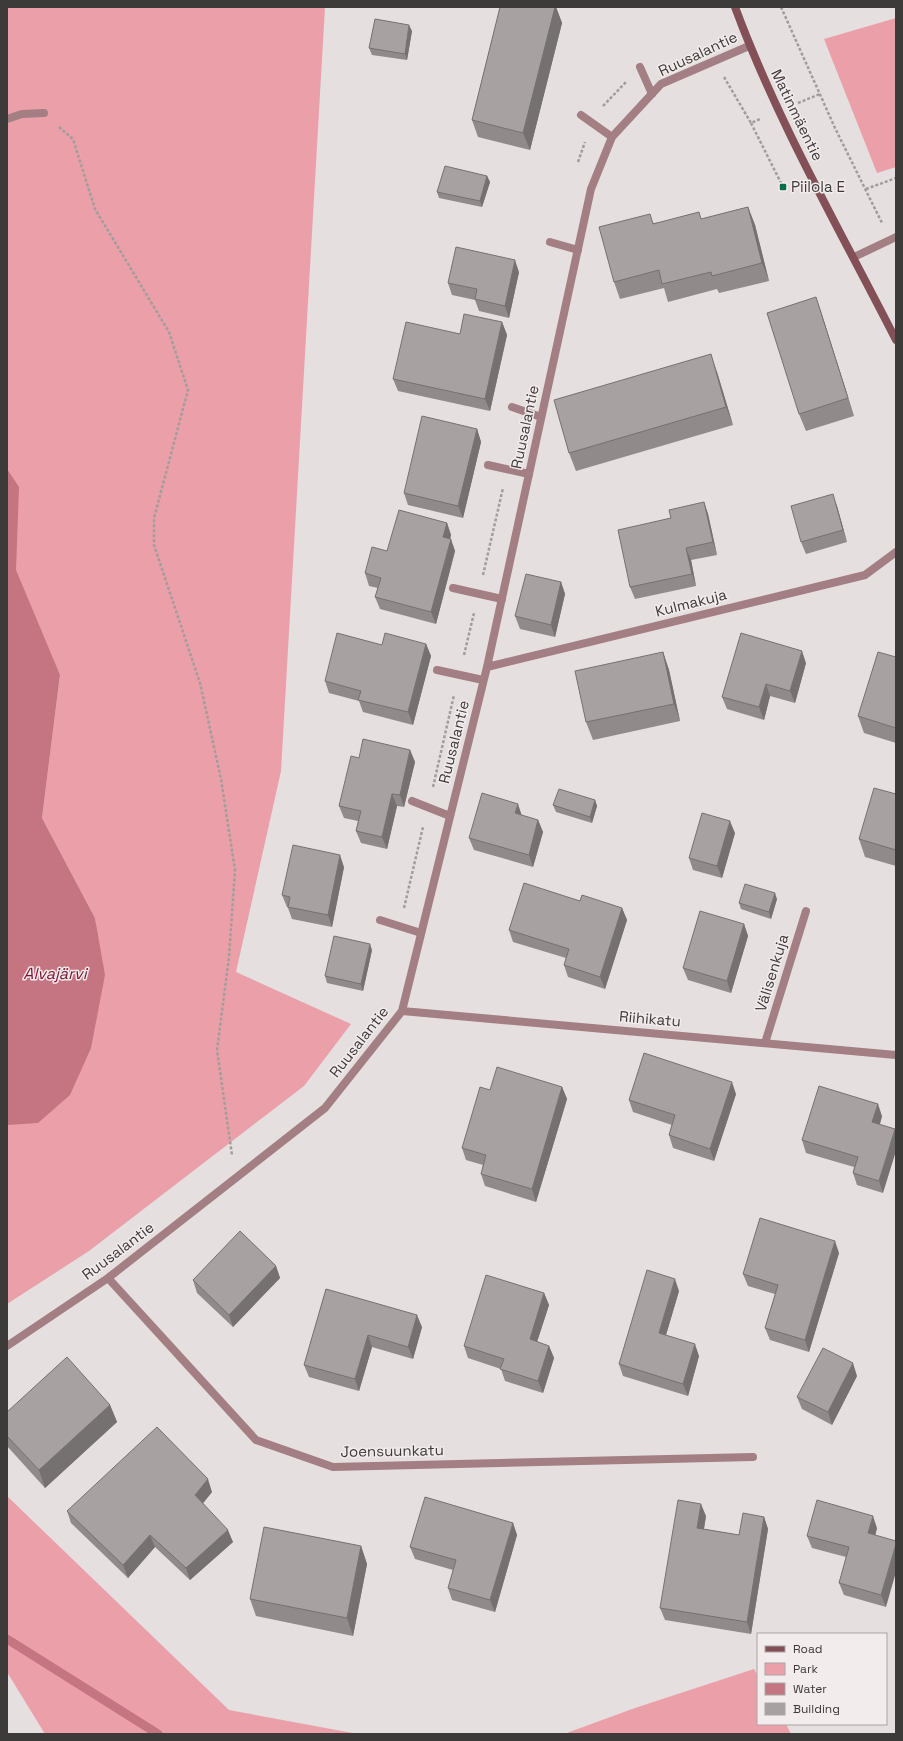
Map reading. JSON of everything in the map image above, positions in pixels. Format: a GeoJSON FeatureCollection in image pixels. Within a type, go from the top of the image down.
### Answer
{"type":"FeatureCollection","features":[{"type":"Feature","properties":{"kind":"main road","name":"Matinmäentie"},"geometry":{"type":"LineString","coordinates":[[734,7],[749,46],[778,112],[896,340]]}},
{"type":"Feature","properties":{"kind":"street","name":"Ruusalantie"},"geometry":{"type":"LineString","coordinates":[[7,1346],[108,1278],[325,1108],[402,1010],[487,667],[591,189],[612,137],[661,84],[749,46]]}},
{"type":"Feature","properties":{"kind":"street"},"geometry":{"type":"LineString","coordinates":[[641,69],[652,94]]}},
{"type":"Feature","properties":{"kind":"street"},"geometry":{"type":"LineString","coordinates":[[7,120],[22,114],[44,113]]}},
{"type":"Feature","properties":{"kind":"street"},"geometry":{"type":"LineString","coordinates":[[581,116],[612,137]]}},
{"type":"Feature","properties":{"kind":"street"},"geometry":{"type":"LineString","coordinates":[[854,257],[893,238]]}},
{"type":"Feature","properties":{"kind":"street"},"geometry":{"type":"LineString","coordinates":[[550,242],[578,250]]}},
{"type":"Feature","properties":{"kind":"street"},"geometry":{"type":"LineString","coordinates":[[512,407],[541,416]]}},
{"type":"Feature","properties":{"kind":"street"},"geometry":{"type":"LineString","coordinates":[[488,465],[529,474]]}},
{"type":"Feature","properties":{"kind":"street","name":"Kulmakuja"},"geometry":{"type":"LineString","coordinates":[[487,667],[865,575],[896,552]]}},
{"type":"Feature","properties":{"kind":"street"},"geometry":{"type":"LineString","coordinates":[[453,588],[502,599]]}},
{"type":"Feature","properties":{"kind":"street"},"geometry":{"type":"LineString","coordinates":[[437,670],[484,680]]}},
{"type":"Feature","properties":{"kind":"street"},"geometry":{"type":"LineString","coordinates":[[412,801],[450,816]]}},
{"type":"Feature","properties":{"kind":"street","name":"Välisenkuja"},"geometry":{"type":"LineString","coordinates":[[764,1043],[806,911]]}},
{"type":"Feature","properties":{"kind":"street"},"geometry":{"type":"LineString","coordinates":[[380,920],[421,933]]}},
{"type":"Feature","properties":{"kind":"street","name":"Riihikatu"},"geometry":{"type":"LineString","coordinates":[[402,1010],[896,1055]]}},
{"type":"Feature","properties":{"kind":"street","name":"Joensuunkatu"},"geometry":{"type":"LineString","coordinates":[[108,1278],[256,1440],[334,1466],[753,1457]]}},
{"type":"Feature","properties":{"kind":"path"},"geometry":{"type":"LineString","coordinates":[[781,7],[835,128],[893,238]]}},
{"type":"Feature","properties":{"kind":"path"},"geometry":{"type":"LineString","coordinates":[[578,163],[596,113],[626,81],[641,69]]}},
{"type":"Feature","properties":{"kind":"path"},"geometry":{"type":"LineString","coordinates":[[44,113],[73,139],[95,209],[169,332],[188,390],[154,518],[154,545],[200,683],[222,779],[235,870],[229,957],[217,1050],[232,1158],[238,1153]]}},
{"type":"Feature","properties":{"kind":"path"},"geometry":{"type":"LineString","coordinates":[[751,123],[783,187]]}},
{"type":"Feature","properties":{"kind":"path"},"geometry":{"type":"LineString","coordinates":[[866,189],[896,178]]}},
{"type":"Feature","properties":{"kind":"path"},"geometry":{"type":"LineString","coordinates":[[400,926],[507,469]]}},
{"type":"Feature","properties":{"kind":"green space"},"geometry":{"type":"Polygon","coordinates":[[[7,7],[325,7],[281,771],[236,972],[351,1024],[304,1086],[89,1251],[7,1304],[7,1076],[96,923],[95,918],[42,818],[60,675],[7,569],[7,7]]]}},
{"type":"Feature","properties":{"kind":"green space"},"geometry":{"type":"Polygon","coordinates":[[[896,18],[896,167],[877,173],[824,39],[896,18]]]}},
{"type":"Feature","properties":{"kind":"green space"},"geometry":{"type":"Polygon","coordinates":[[[7,1496],[229,1710],[358,1734],[45,1734],[7,1672],[7,1496]]]}},
{"type":"Feature","properties":{"kind":"green space"},"geometry":{"type":"Polygon","coordinates":[[[754,1669],[757,1674],[757,1725],[786,1725],[791,1734],[564,1734],[635,1708],[754,1669]]]}},
{"type":"Feature","properties":{"kind":"water","name":"Alvajärvi"},"geometry":{"type":"Polygon","coordinates":[[[7,469],[19,487],[16,570],[60,675],[42,818],[95,918],[105,975],[91,1048],[70,1095],[38,1123],[7,1125],[7,469]]]}},
{"type":"Feature","properties":{"kind":"building"},"geometry":{"type":"Polygon","coordinates":[[[500,7],[555,7],[523,133],[472,120],[500,7]]]}},
{"type":"Feature","properties":{"kind":"building"},"geometry":{"type":"Polygon","coordinates":[[[375,19],[409,25],[405,54],[369,48],[375,19]]]}},
{"type":"Feature","properties":{"kind":"building"},"geometry":{"type":"Polygon","coordinates":[[[445,166],[487,176],[480,201],[437,192],[445,166]]]}},
{"type":"Feature","properties":{"kind":"building"},"geometry":{"type":"Polygon","coordinates":[[[748,207],[762,263],[712,276],[711,272],[662,284],[659,270],[614,282],[599,227],[650,214],[653,224],[699,212],[701,219],[748,207]]]}},
{"type":"Feature","properties":{"kind":"building"},"geometry":{"type":"Polygon","coordinates":[[[456,247],[515,260],[505,306],[475,299],[477,289],[448,283],[456,247]]]}},
{"type":"Feature","properties":{"kind":"building"},"geometry":{"type":"Polygon","coordinates":[[[816,297],[848,398],[799,414],[767,313],[816,297]]]}},
{"type":"Feature","properties":{"kind":"building"},"geometry":{"type":"Polygon","coordinates":[[[464,314],[502,322],[485,399],[393,379],[406,322],[460,334],[464,314]]]}},
{"type":"Feature","properties":{"kind":"building"},"geometry":{"type":"Polygon","coordinates":[[[711,354],[726,407],[569,453],[554,400],[711,354]]]}},
{"type":"Feature","properties":{"kind":"building"},"geometry":{"type":"Polygon","coordinates":[[[422,416],[477,429],[458,506],[404,493],[422,416]]]}},
{"type":"Feature","properties":{"kind":"building"},"geometry":{"type":"Polygon","coordinates":[[[833,494],[843,530],[801,542],[791,506],[833,494]]]}},
{"type":"Feature","properties":{"kind":"building"},"geometry":{"type":"Polygon","coordinates":[[[704,502],[713,542],[686,548],[692,574],[630,587],[618,530],[671,518],[669,510],[704,502]]]}},
{"type":"Feature","properties":{"kind":"building"},"geometry":{"type":"Polygon","coordinates":[[[399,510],[447,523],[443,537],[451,539],[431,612],[375,597],[381,578],[365,573],[372,547],[387,551],[399,510]]]}},
{"type":"Feature","properties":{"kind":"building"},"geometry":{"type":"Polygon","coordinates":[[[526,574],[561,582],[551,625],[515,616],[526,574]]]}},
{"type":"Feature","properties":{"kind":"building"},"geometry":{"type":"Polygon","coordinates":[[[337,633],[382,645],[385,633],[426,644],[408,712],[358,700],[361,691],[325,681],[337,633]]]}},
{"type":"Feature","properties":{"kind":"building"},"geometry":{"type":"Polygon","coordinates":[[[741,633],[802,651],[790,691],[766,684],[759,707],[722,697],[741,633]]]}},
{"type":"Feature","properties":{"kind":"building"},"geometry":{"type":"Polygon","coordinates":[[[663,652],[674,704],[586,722],[575,671],[663,652]]]}},
{"type":"Feature","properties":{"kind":"building"},"geometry":{"type":"Polygon","coordinates":[[[878,652],[896,657],[896,728],[858,716],[878,652]]]}},
{"type":"Feature","properties":{"kind":"building"},"geometry":{"type":"Polygon","coordinates":[[[363,739],[410,750],[400,795],[392,794],[382,837],[356,831],[361,811],[339,806],[351,756],[359,758],[363,739]]]}},
{"type":"Feature","properties":{"kind":"building"},"geometry":{"type":"Polygon","coordinates":[[[874,788],[896,794],[896,850],[859,839],[874,788]]]}},
{"type":"Feature","properties":{"kind":"building"},"geometry":{"type":"Polygon","coordinates":[[[559,789],[595,800],[590,817],[553,805],[559,789]]]}},
{"type":"Feature","properties":{"kind":"building"},"geometry":{"type":"Polygon","coordinates":[[[482,793],[518,804],[515,813],[538,820],[529,855],[469,838],[482,793]]]}},
{"type":"Feature","properties":{"kind":"building"},"geometry":{"type":"Polygon","coordinates":[[[702,813],[730,821],[717,866],[689,858],[702,813]]]}},
{"type":"Feature","properties":{"kind":"building"},"geometry":{"type":"Polygon","coordinates":[[[293,845],[340,855],[328,915],[288,907],[290,897],[282,895],[293,845]]]}},
{"type":"Feature","properties":{"kind":"building"},"geometry":{"type":"Polygon","coordinates":[[[524,883],[580,901],[582,895],[622,908],[600,977],[564,965],[569,949],[509,930],[524,883]]]}},
{"type":"Feature","properties":{"kind":"building"},"geometry":{"type":"Polygon","coordinates":[[[745,884],[775,893],[769,912],[739,903],[745,884]]]}},
{"type":"Feature","properties":{"kind":"building"},"geometry":{"type":"Polygon","coordinates":[[[700,911],[744,924],[727,981],[683,968],[700,911]]]}},
{"type":"Feature","properties":{"kind":"building"},"geometry":{"type":"Polygon","coordinates":[[[334,936],[370,944],[361,984],[325,976],[334,936]]]}},
{"type":"Feature","properties":{"kind":"building"},"geometry":{"type":"Polygon","coordinates":[[[644,1053],[732,1082],[710,1149],[669,1135],[675,1115],[629,1100],[644,1053]]]}},
{"type":"Feature","properties":{"kind":"building"},"geometry":{"type":"Polygon","coordinates":[[[497,1067],[562,1087],[532,1189],[481,1174],[486,1155],[462,1148],[480,1087],[490,1090],[497,1067]]]}},
{"type":"Feature","properties":{"kind":"building"},"geometry":{"type":"Polygon","coordinates":[[[819,1086],[878,1104],[872,1122],[895,1129],[879,1181],[853,1173],[858,1157],[802,1140],[819,1086]]]}},
{"type":"Feature","properties":{"kind":"building"},"geometry":{"type":"Polygon","coordinates":[[[760,1218],[835,1241],[805,1340],[765,1328],[778,1285],[743,1274],[760,1218]]]}},
{"type":"Feature","properties":{"kind":"building"},"geometry":{"type":"Polygon","coordinates":[[[240,1231],[276,1266],[229,1315],[193,1280],[240,1231]]]}},
{"type":"Feature","properties":{"kind":"building"},"geometry":{"type":"Polygon","coordinates":[[[647,1270],[675,1279],[659,1333],[695,1344],[683,1384],[619,1364],[647,1270]]]}},
{"type":"Feature","properties":{"kind":"building"},"geometry":{"type":"Polygon","coordinates":[[[486,1275],[544,1293],[530,1339],[549,1346],[538,1381],[500,1369],[504,1359],[464,1346],[486,1275]]]}},
{"type":"Feature","properties":{"kind":"building"},"geometry":{"type":"Polygon","coordinates":[[[326,1289],[417,1315],[408,1347],[368,1335],[355,1379],[304,1365],[326,1289]]]}},
{"type":"Feature","properties":{"kind":"building"},"geometry":{"type":"Polygon","coordinates":[[[823,1348],[853,1363],[828,1412],[797,1397],[823,1348]]]}},
{"type":"Feature","properties":{"kind":"building"},"geometry":{"type":"Polygon","coordinates":[[[67,1357],[110,1405],[39,1470],[7,1436],[7,1412],[67,1357]]]}},
{"type":"Feature","properties":{"kind":"building"},"geometry":{"type":"Polygon","coordinates":[[[157,1427],[208,1479],[195,1495],[228,1530],[186,1568],[150,1535],[123,1565],[67,1511],[157,1427]]]}},
{"type":"Feature","properties":{"kind":"building"},"geometry":{"type":"Polygon","coordinates":[[[425,1497],[513,1523],[490,1600],[448,1588],[456,1560],[410,1547],[425,1497]]]}},
{"type":"Feature","properties":{"kind":"building"},"geometry":{"type":"Polygon","coordinates":[[[678,1500],[701,1504],[697,1528],[739,1535],[743,1513],[764,1517],[747,1622],[660,1608],[678,1500]]]}},
{"type":"Feature","properties":{"kind":"building"},"geometry":{"type":"Polygon","coordinates":[[[817,1500],[873,1516],[868,1533],[896,1541],[881,1595],[839,1583],[849,1547],[807,1536],[817,1500]]]}},
{"type":"Feature","properties":{"kind":"building"},"geometry":{"type":"Polygon","coordinates":[[[264,1527],[361,1546],[347,1618],[250,1599],[264,1527]]]}},
{"type":"Feature","properties":{"kind":"waterway"},"geometry":{"type":"LineString","coordinates":[[7,1639],[158,1734]]}},
{"type":"Feature","properties":{"kind":"place","name":"Piilola E"},"geometry":{"type":"Point","coordinates":[783,187]}}]}
